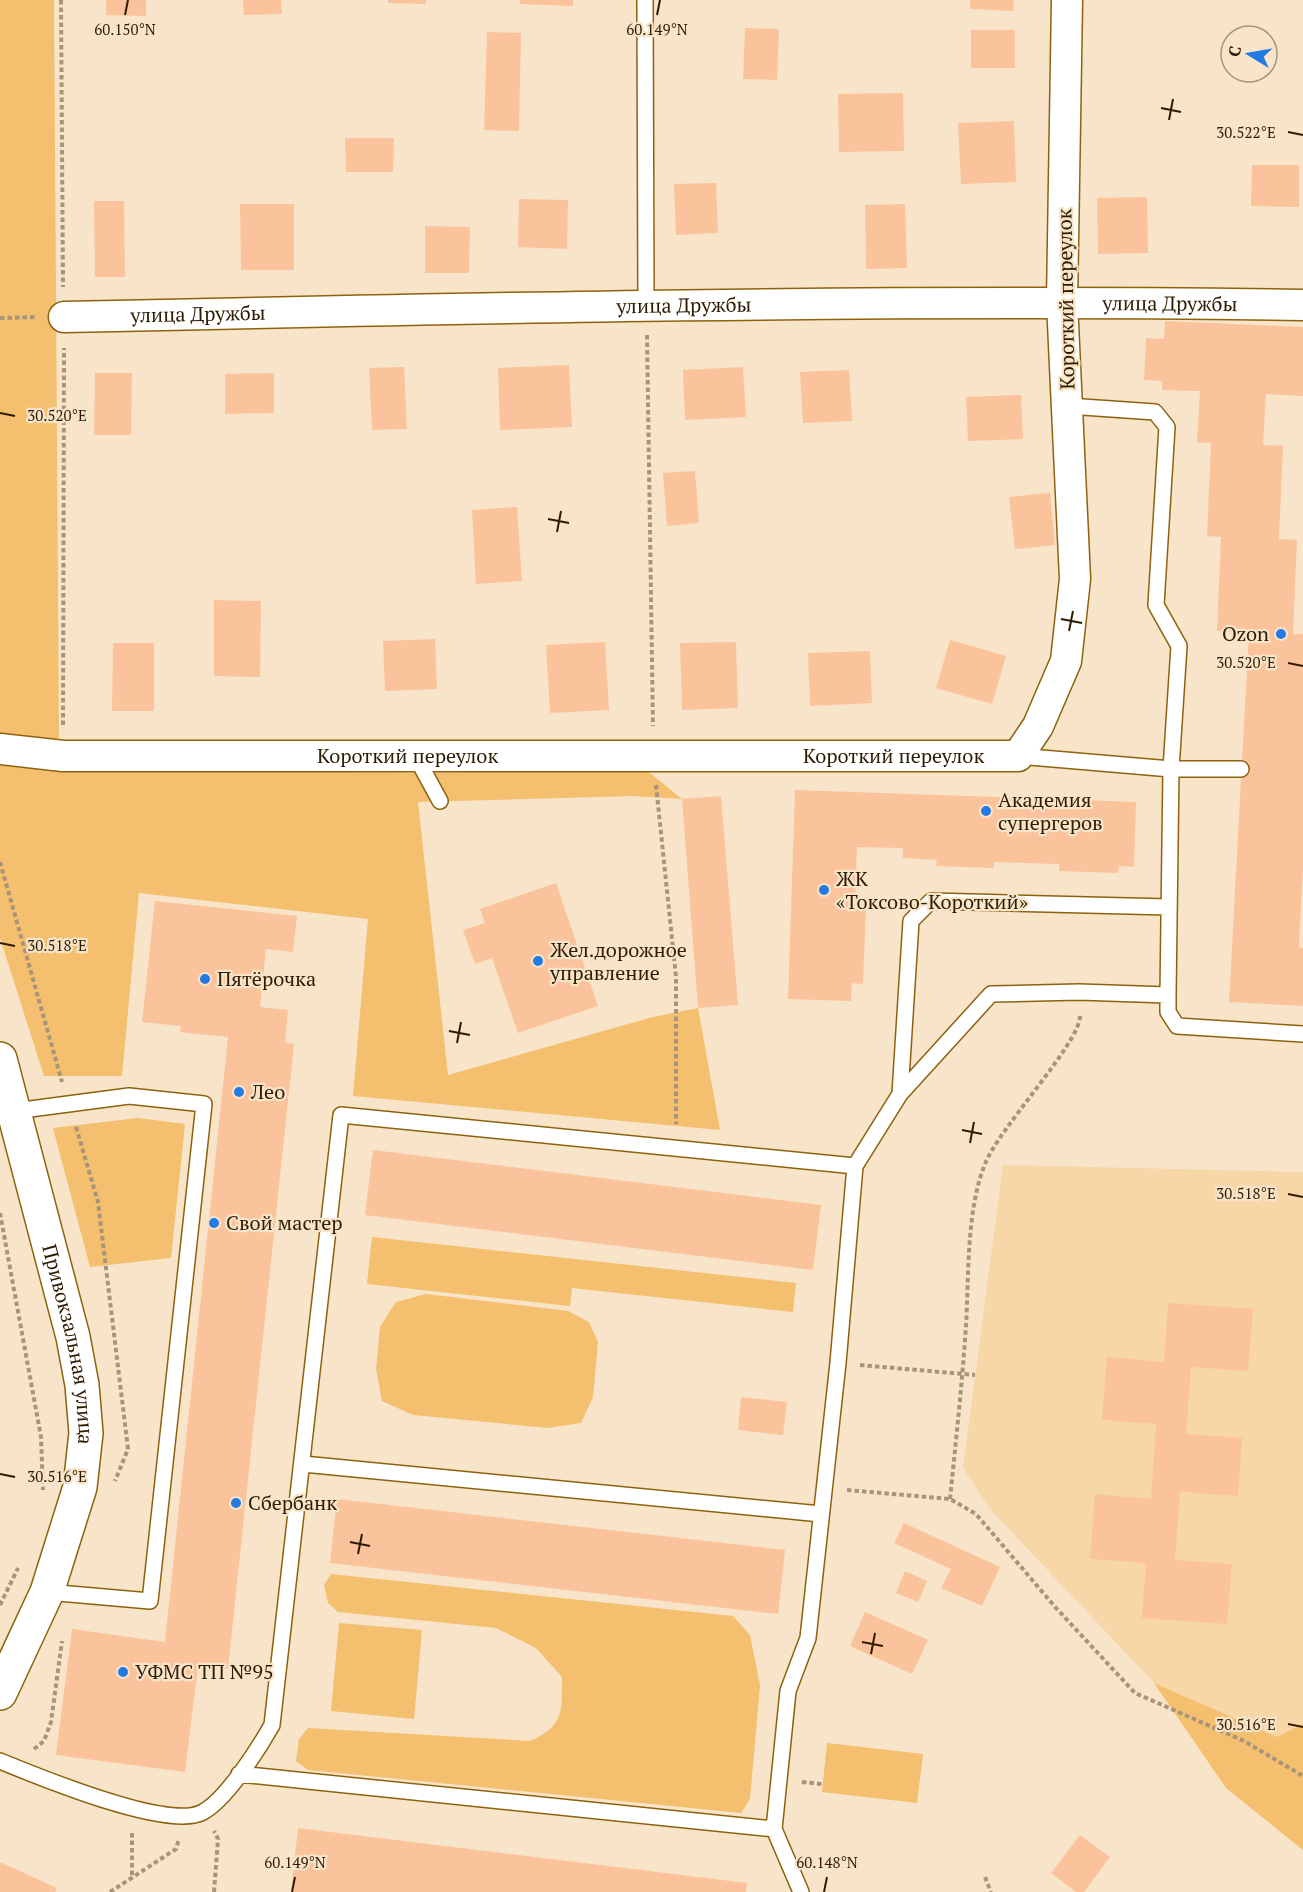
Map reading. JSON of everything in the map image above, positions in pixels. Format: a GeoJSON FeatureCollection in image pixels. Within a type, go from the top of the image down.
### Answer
{"type":"FeatureCollection","features":[{"type":"Feature","properties":{"kind":"street","name":"Короткий переулок"},"geometry":{"type":"LineString","coordinates":[[0,749],[63,756],[1017,756],[1038,726],[1066,661],[1075,579],[1062,302],[1067,0]]}},
{"type":"Feature","properties":{"kind":"street","name":"улица Дружбы"},"geometry":{"type":"LineString","coordinates":[[64,317],[646,304],[1062,302],[1303,305]]}},
{"type":"Feature","properties":{"kind":"street","name":"Привокзальная улица"},"geometry":{"type":"LineString","coordinates":[[0,1059],[73,1337],[82,1385],[86,1433],[81,1487],[47,1592],[0,1693]]}},
{"type":"Feature","properties":{"kind":"lane"},"geometry":{"type":"LineString","coordinates":[[645,0],[646,304]]}},
{"type":"Feature","properties":{"kind":"lane"},"geometry":{"type":"LineString","coordinates":[[1068,406],[1155,412],[1167,427],[1156,605],[1179,646],[1171,769],[1168,1012],[1177,1026],[1303,1034]]}},
{"type":"Feature","properties":{"kind":"lane"},"geometry":{"type":"LineString","coordinates":[[1017,756],[1171,769],[1241,769]]}},
{"type":"Feature","properties":{"kind":"lane"},"geometry":{"type":"LineString","coordinates":[[416,757],[440,801]]}},
{"type":"Feature","properties":{"kind":"lane"},"geometry":{"type":"LineString","coordinates":[[900,1094],[911,921],[931,902],[1169,907]]}},
{"type":"Feature","properties":{"kind":"lane"},"geometry":{"type":"LineString","coordinates":[[801,1892],[774,1829],[788,1691],[808,1638],[838,1363],[855,1166],[900,1094],[991,994],[1079,992],[1168,995]]}},
{"type":"Feature","properties":{"kind":"lane"},"geometry":{"type":"LineString","coordinates":[[15,1111],[129,1096],[204,1104],[150,1601],[47,1592]]}},
{"type":"Feature","properties":{"kind":"lane"},"geometry":{"type":"LineString","coordinates":[[0,1761],[133,1808],[186,1818],[204,1812],[239,1774],[272,1725],[341,1115],[855,1166]]}},
{"type":"Feature","properties":{"kind":"lane"},"geometry":{"type":"LineString","coordinates":[[303,1464],[821,1514]]}},
{"type":"Feature","properties":{"kind":"lane"},"geometry":{"type":"LineString","coordinates":[[239,1774],[774,1829]]}},
{"type":"Feature","properties":{"kind":"path"},"geometry":{"type":"LineString","coordinates":[[62,0],[63,756]]}},
{"type":"Feature","properties":{"kind":"path"},"geometry":{"type":"LineString","coordinates":[[646,304],[654,757],[676,977],[676,1149]]}},
{"type":"Feature","properties":{"kind":"path"},"geometry":{"type":"LineString","coordinates":[[950,1499],[963,1374],[972,1217],[985,1163],[1026,1099],[1067,1046],[1080,1024],[1079,992]]}},
{"type":"Feature","properties":{"kind":"path"},"geometry":{"type":"LineString","coordinates":[[0,1213],[41,1437],[43,1489],[41,1499]]}},
{"type":"Feature","properties":{"kind":"path"},"geometry":{"type":"LineString","coordinates":[[838,1363],[975,1375]]}},
{"type":"Feature","properties":{"kind":"path"},"geometry":{"type":"LineString","coordinates":[[825,1488],[950,1499],[976,1514],[1056,1608],[1135,1693],[1244,1741],[1303,1776]]}},
{"type":"Feature","properties":{"kind":"path"},"geometry":{"type":"LineString","coordinates":[[0,1605],[23,1558]]}},
{"type":"Feature","properties":{"kind":"path"},"geometry":{"type":"LineString","coordinates":[[132,1876],[133,1808]]}},
{"type":"Feature","properties":{"kind":"path"},"geometry":{"type":"LineString","coordinates":[[204,1812],[218,1839],[214,1892]]}},
{"type":"Feature","properties":{"kind":"path"},"geometry":{"type":"LineString","coordinates":[[110,1892],[176,1849],[186,1818]]}},
{"type":"Feature","properties":{"kind":"path"},"geometry":{"type":"LineString","coordinates":[[985,1877],[991,1892]]}},
{"type":"Feature","properties":{"kind":"shaded area"},"geometry":{"type":"Polygon","coordinates":[[[0,0],[54,0],[59,745],[72,768],[416,773],[645,769],[682,799],[633,796],[418,802],[448,1075],[653,1017],[698,1008],[720,1130],[353,1096],[368,919],[139,893],[122,1076],[44,1076],[0,938],[0,0]]]}},
{"type":"Feature","properties":{"kind":"shaded area"},"geometry":{"type":"Polygon","coordinates":[[[138,1118],[185,1124],[171,1258],[90,1267],[53,1128],[138,1118]]]}},
{"type":"Feature","properties":{"kind":"shaded area"},"geometry":{"type":"Polygon","coordinates":[[[1003,1165],[1303,1172],[1303,1724],[1277,1738],[1154,1683],[990,1509],[963,1468],[1003,1165]]]}},
{"type":"Feature","properties":{"kind":"shaded area"},"geometry":{"type":"Polygon","coordinates":[[[372,1237],[796,1283],[793,1312],[572,1288],[570,1306],[367,1284],[372,1237]]]}},
{"type":"Feature","properties":{"kind":"shaded area"},"geometry":{"type":"Polygon","coordinates":[[[426,1294],[568,1311],[589,1322],[598,1342],[593,1397],[581,1423],[548,1428],[413,1415],[382,1401],[376,1369],[380,1327],[396,1302],[426,1294]]]}},
{"type":"Feature","properties":{"kind":"shaded area"},"geometry":{"type":"Polygon","coordinates":[[[331,1574],[733,1616],[750,1635],[760,1685],[750,1799],[741,1813],[308,1770],[296,1761],[299,1739],[308,1728],[530,1741],[555,1723],[561,1708],[562,1677],[536,1648],[496,1628],[338,1612],[328,1603],[324,1585],[331,1574]]]}},
{"type":"Feature","properties":{"kind":"shaded area"},"geometry":{"type":"Polygon","coordinates":[[[339,1623],[422,1630],[414,1719],[331,1711],[339,1623]]]}},
{"type":"Feature","properties":{"kind":"shaded area"},"geometry":{"type":"Polygon","coordinates":[[[1154,1683],[1277,1737],[1303,1724],[1303,1850],[1226,1788],[1154,1683]]]}},
{"type":"Feature","properties":{"kind":"shaded area"},"geometry":{"type":"Polygon","coordinates":[[[827,1743],[923,1754],[917,1803],[822,1792],[827,1743]]]}},
{"type":"Feature","properties":{"kind":"building"},"geometry":{"type":"Polygon","coordinates":[[[106,0],[146,0],[146,16],[106,15],[106,0]]]}},
{"type":"Feature","properties":{"kind":"building"},"geometry":{"type":"Polygon","coordinates":[[[243,0],[281,0],[282,14],[244,15],[243,0]]]}},
{"type":"Feature","properties":{"kind":"building"},"geometry":{"type":"Polygon","coordinates":[[[388,0],[426,0],[426,4],[388,3],[388,0]]]}},
{"type":"Feature","properties":{"kind":"building"},"geometry":{"type":"Polygon","coordinates":[[[520,0],[573,0],[573,6],[520,4],[520,0]]]}},
{"type":"Feature","properties":{"kind":"building"},"geometry":{"type":"Polygon","coordinates":[[[970,0],[1014,0],[1013,11],[970,9],[970,0]]]}},
{"type":"Feature","properties":{"kind":"building"},"geometry":{"type":"Polygon","coordinates":[[[745,28],[779,29],[777,80],[743,79],[745,28]]]}},
{"type":"Feature","properties":{"kind":"building"},"geometry":{"type":"Polygon","coordinates":[[[971,30],[1015,30],[1015,68],[971,68],[971,30]]]}},
{"type":"Feature","properties":{"kind":"building"},"geometry":{"type":"Polygon","coordinates":[[[487,32],[521,33],[519,131],[484,130],[487,32]]]}},
{"type":"Feature","properties":{"kind":"building"},"geometry":{"type":"Polygon","coordinates":[[[903,93],[904,151],[839,152],[838,94],[903,93]]]}},
{"type":"Feature","properties":{"kind":"building"},"geometry":{"type":"Polygon","coordinates":[[[1014,121],[1016,182],[961,184],[958,123],[1014,121]]]}},
{"type":"Feature","properties":{"kind":"building"},"geometry":{"type":"Polygon","coordinates":[[[345,138],[394,138],[393,172],[346,172],[345,138]]]}},
{"type":"Feature","properties":{"kind":"building"},"geometry":{"type":"Polygon","coordinates":[[[1252,165],[1299,165],[1299,207],[1251,206],[1252,165]]]}},
{"type":"Feature","properties":{"kind":"building"},"geometry":{"type":"Polygon","coordinates":[[[716,183],[718,233],[676,235],[674,184],[716,183]]]}},
{"type":"Feature","properties":{"kind":"building"},"geometry":{"type":"Polygon","coordinates":[[[1147,197],[1148,253],[1098,254],[1097,198],[1147,197]]]}},
{"type":"Feature","properties":{"kind":"building"},"geometry":{"type":"Polygon","coordinates":[[[519,199],[568,200],[567,249],[518,247],[519,199]]]}},
{"type":"Feature","properties":{"kind":"building"},"geometry":{"type":"Polygon","coordinates":[[[94,201],[124,201],[125,277],[95,277],[94,201]]]}},
{"type":"Feature","properties":{"kind":"building"},"geometry":{"type":"Polygon","coordinates":[[[240,204],[294,204],[294,270],[241,270],[240,204]]]}},
{"type":"Feature","properties":{"kind":"building"},"geometry":{"type":"Polygon","coordinates":[[[905,204],[907,268],[866,269],[865,205],[905,204]]]}},
{"type":"Feature","properties":{"kind":"building"},"geometry":{"type":"Polygon","coordinates":[[[425,226],[470,227],[469,273],[425,273],[425,226]]]}},
{"type":"Feature","properties":{"kind":"building"},"geometry":{"type":"Polygon","coordinates":[[[1165,321],[1303,327],[1303,396],[1266,394],[1263,445],[1283,446],[1279,539],[1297,540],[1293,634],[1303,634],[1303,868],[1299,947],[1303,948],[1303,1006],[1229,1002],[1249,632],[1217,631],[1221,537],[1207,536],[1211,443],[1197,442],[1200,391],[1162,390],[1162,381],[1144,380],[1146,338],[1164,339],[1165,321]]]}},
{"type":"Feature","properties":{"kind":"building"},"geometry":{"type":"Polygon","coordinates":[[[569,365],[572,427],[500,430],[498,368],[569,365]]]}},
{"type":"Feature","properties":{"kind":"building"},"geometry":{"type":"Polygon","coordinates":[[[404,367],[407,429],[372,430],[369,368],[404,367]]]}},
{"type":"Feature","properties":{"kind":"building"},"geometry":{"type":"Polygon","coordinates":[[[743,367],[746,417],[685,420],[683,370],[743,367]]]}},
{"type":"Feature","properties":{"kind":"building"},"geometry":{"type":"Polygon","coordinates":[[[849,370],[852,421],[803,423],[800,372],[849,370]]]}},
{"type":"Feature","properties":{"kind":"building"},"geometry":{"type":"Polygon","coordinates":[[[95,373],[132,373],[131,435],[94,435],[95,373]]]}},
{"type":"Feature","properties":{"kind":"building"},"geometry":{"type":"Polygon","coordinates":[[[274,373],[274,413],[225,414],[225,374],[274,373]]]}},
{"type":"Feature","properties":{"kind":"building"},"geometry":{"type":"Polygon","coordinates":[[[1021,395],[1023,439],[968,441],[966,397],[1021,395]]]}},
{"type":"Feature","properties":{"kind":"building"},"geometry":{"type":"Polygon","coordinates":[[[695,471],[699,523],[667,526],[663,473],[695,471]]]}},
{"type":"Feature","properties":{"kind":"building"},"geometry":{"type":"Polygon","coordinates":[[[1050,493],[1055,545],[1015,549],[1009,497],[1050,493]]]}},
{"type":"Feature","properties":{"kind":"building"},"geometry":{"type":"Polygon","coordinates":[[[517,507],[522,581],[476,584],[472,510],[517,507]]]}},
{"type":"Feature","properties":{"kind":"building"},"geometry":{"type":"Polygon","coordinates":[[[214,600],[261,601],[260,677],[214,676],[214,600]]]}},
{"type":"Feature","properties":{"kind":"building"},"geometry":{"type":"Polygon","coordinates":[[[435,639],[437,689],[385,691],[383,641],[435,639]]]}},
{"type":"Feature","properties":{"kind":"building"},"geometry":{"type":"Polygon","coordinates":[[[950,640],[1006,656],[992,704],[936,688],[950,640]]]}},
{"type":"Feature","properties":{"kind":"building"},"geometry":{"type":"Polygon","coordinates":[[[605,642],[609,710],[550,713],[546,645],[605,642]]]}},
{"type":"Feature","properties":{"kind":"building"},"geometry":{"type":"Polygon","coordinates":[[[736,642],[738,708],[682,710],[680,643],[736,642]]]}},
{"type":"Feature","properties":{"kind":"building"},"geometry":{"type":"Polygon","coordinates":[[[113,643],[154,643],[154,711],[112,711],[113,643]]]}},
{"type":"Feature","properties":{"kind":"building"},"geometry":{"type":"Polygon","coordinates":[[[870,651],[872,703],[810,706],[808,653],[870,651]]]}},
{"type":"Feature","properties":{"kind":"building","name":"ЖК «Токсово-Короткий»"},"geometry":{"type":"Polygon","coordinates":[[[795,790],[1136,802],[1134,867],[1119,866],[1118,873],[1059,871],[1059,864],[994,862],[994,868],[936,866],[937,860],[903,858],[903,848],[857,847],[855,907],[866,907],[863,984],[852,983],[851,1001],[788,999],[795,790]]]}},
{"type":"Feature","properties":{"kind":"building"},"geometry":{"type":"Polygon","coordinates":[[[721,796],[738,1005],[698,1008],[682,799],[721,796]]]}},
{"type":"Feature","properties":{"kind":"building","name":"Жел.дорожное управление"},"geometry":{"type":"Polygon","coordinates":[[[556,883],[598,1006],[518,1033],[492,958],[475,964],[463,930],[485,923],[480,909],[556,883]]]}},
{"type":"Feature","properties":{"kind":"building"},"geometry":{"type":"Polygon","coordinates":[[[155,901],[297,916],[293,952],[266,949],[260,1007],[288,1010],[285,1043],[294,1044],[228,1669],[198,1666],[185,1772],[56,1755],[72,1629],[165,1642],[228,1037],[180,1032],[181,1026],[142,1022],[155,901]]]}},
{"type":"Feature","properties":{"kind":"building"},"geometry":{"type":"Polygon","coordinates":[[[373,1150],[821,1205],[813,1270],[365,1215],[373,1150]]]}},
{"type":"Feature","properties":{"kind":"building"},"geometry":{"type":"Polygon","coordinates":[[[1168,1303],[1253,1309],[1248,1371],[1191,1367],[1186,1434],[1242,1438],[1238,1496],[1180,1492],[1175,1560],[1232,1564],[1227,1624],[1142,1618],[1146,1563],[1090,1559],[1095,1494],[1151,1499],[1156,1424],[1102,1420],[1107,1357],[1164,1362],[1168,1303]]]}},
{"type":"Feature","properties":{"kind":"building"},"geometry":{"type":"Polygon","coordinates":[[[741,1397],[787,1402],[783,1435],[738,1430],[741,1397]]]}},
{"type":"Feature","properties":{"kind":"building"},"geometry":{"type":"Polygon","coordinates":[[[337,1499],[785,1550],[778,1614],[330,1563],[337,1499]]]}},
{"type":"Feature","properties":{"kind":"building"},"geometry":{"type":"Polygon","coordinates":[[[904,1523],[1000,1567],[982,1606],[941,1588],[951,1569],[894,1543],[904,1523]]]}},
{"type":"Feature","properties":{"kind":"building"},"geometry":{"type":"Polygon","coordinates":[[[905,1571],[927,1581],[918,1602],[896,1593],[905,1571]]]}},
{"type":"Feature","properties":{"kind":"building"},"geometry":{"type":"Polygon","coordinates":[[[865,1612],[928,1640],[912,1674],[850,1646],[865,1612]]]}},
{"type":"Feature","properties":{"kind":"building"},"geometry":{"type":"Polygon","coordinates":[[[298,1828],[747,1883],[746,1892],[291,1892],[298,1828]]]}},
{"type":"Feature","properties":{"kind":"building"},"geometry":{"type":"Polygon","coordinates":[[[1080,1835],[1110,1857],[1084,1892],[1076,1892],[1051,1873],[1080,1835]]]}},
{"type":"Feature","properties":{"kind":"building"},"geometry":{"type":"Polygon","coordinates":[[[0,1862],[57,1888],[55,1892],[0,1892],[0,1862]]]}},
{"type":"Feature","properties":{"kind":"place","name":"Ozon"},"geometry":{"type":"Point","coordinates":[1281,634]}},
{"type":"Feature","properties":{"kind":"place","name":"Академия супергеров"},"geometry":{"type":"Point","coordinates":[986,811]}},
{"type":"Feature","properties":{"kind":"place","name":"ЖК «Токсово-Короткий»"},"geometry":{"type":"Point","coordinates":[824,890]}},
{"type":"Feature","properties":{"kind":"place","name":"Жел.дорожное управление"},"geometry":{"type":"Point","coordinates":[538,961]}},
{"type":"Feature","properties":{"kind":"place","name":"Пятёрочка"},"geometry":{"type":"Point","coordinates":[205,979]}},
{"type":"Feature","properties":{"kind":"place","name":"Лео"},"geometry":{"type":"Point","coordinates":[239,1092]}},
{"type":"Feature","properties":{"kind":"place","name":"Свой мастер"},"geometry":{"type":"Point","coordinates":[214,1223]}},
{"type":"Feature","properties":{"kind":"place","name":"Сбербанк"},"geometry":{"type":"Point","coordinates":[236,1503]}},
{"type":"Feature","properties":{"kind":"place","name":"УФМС ТП №95"},"geometry":{"type":"Point","coordinates":[123,1672]}}]}
